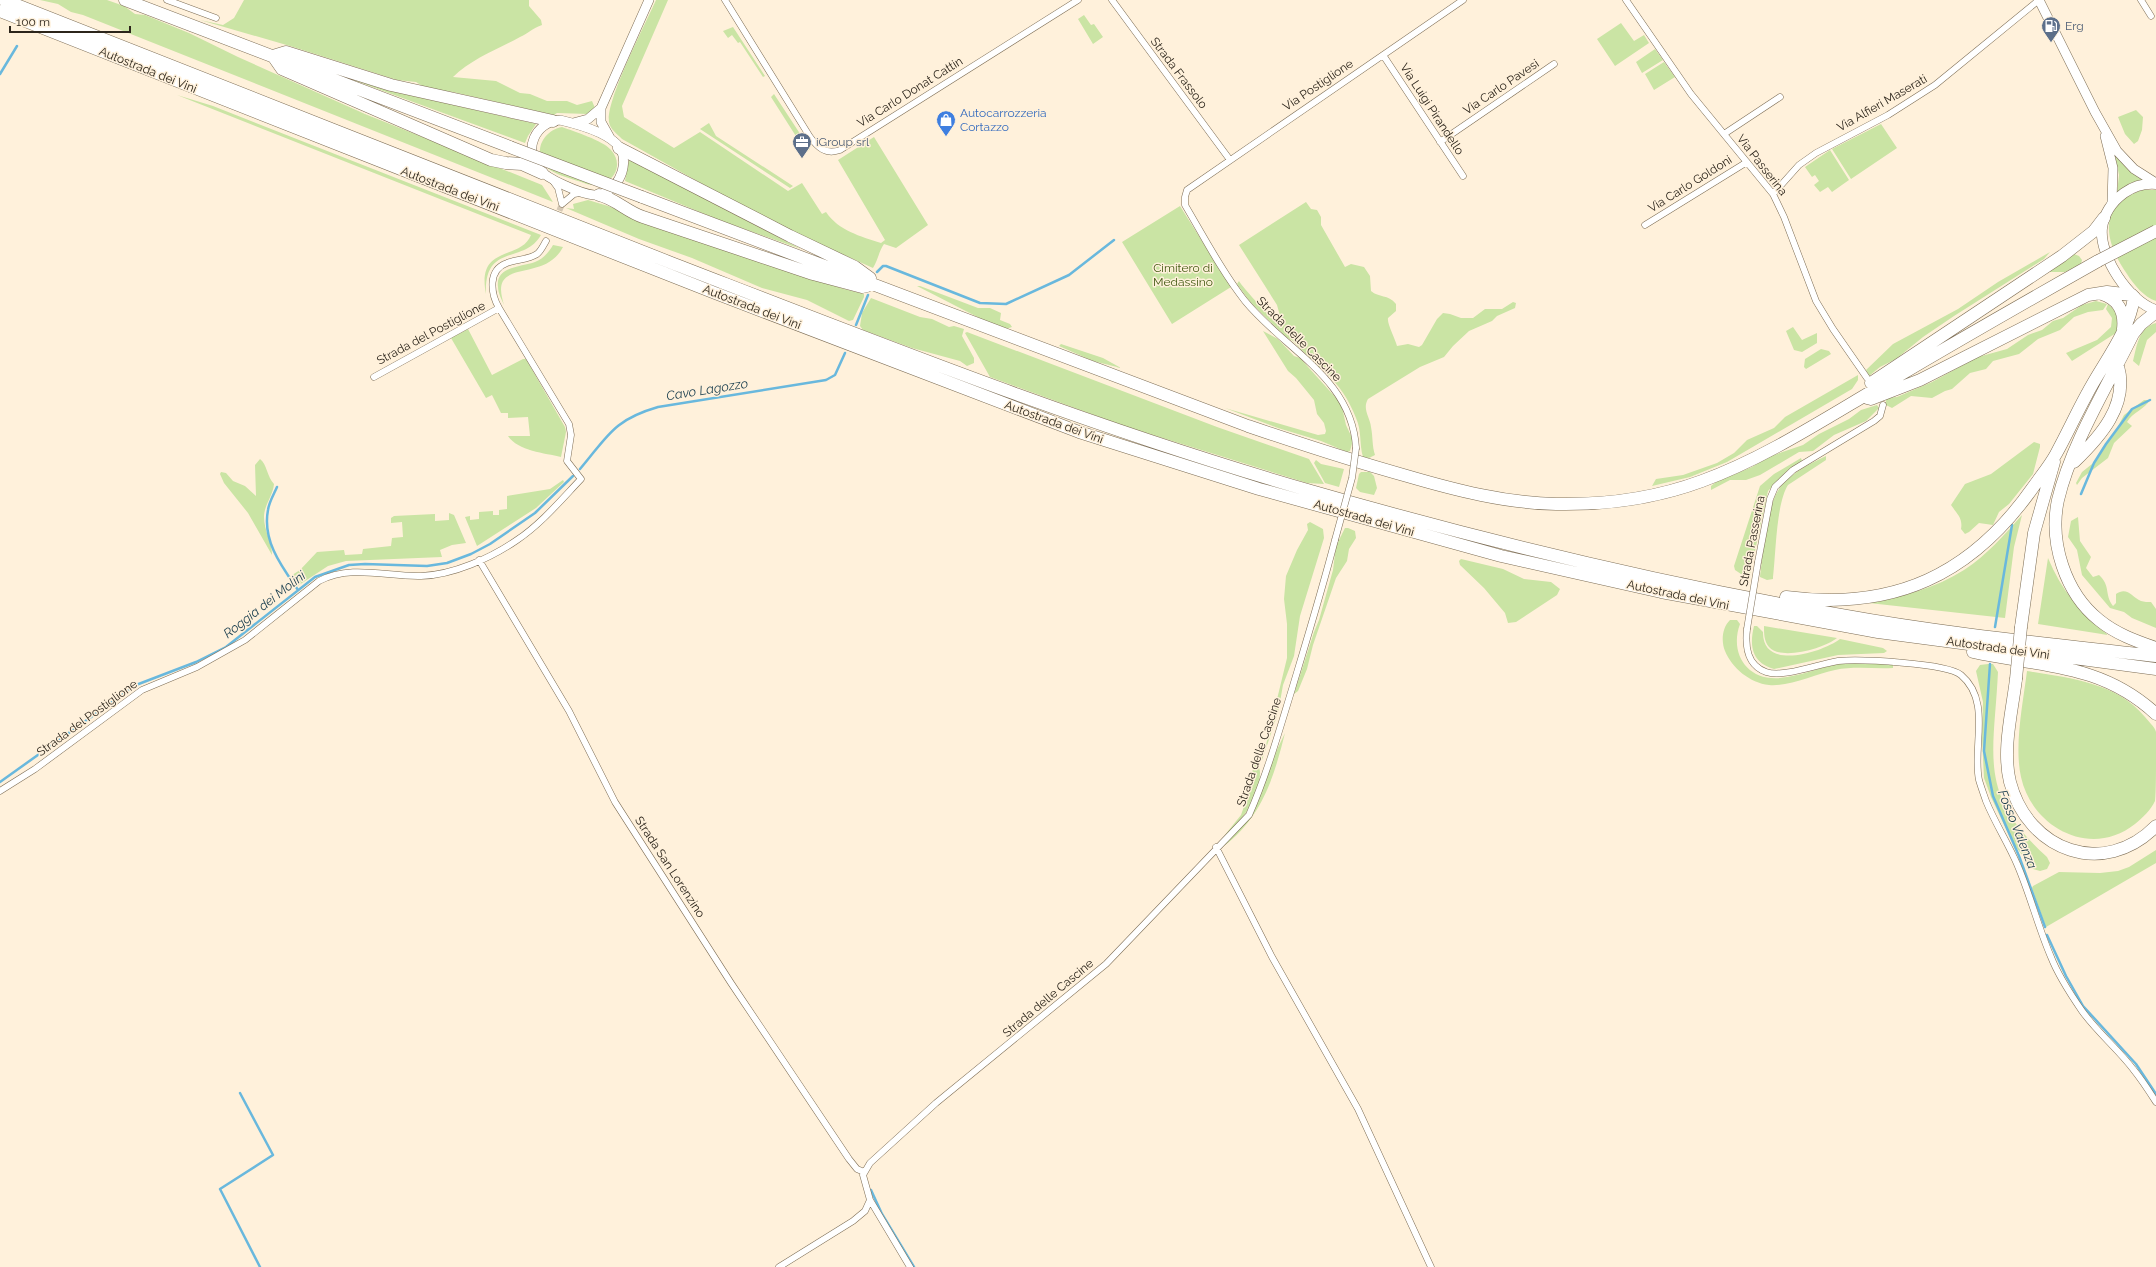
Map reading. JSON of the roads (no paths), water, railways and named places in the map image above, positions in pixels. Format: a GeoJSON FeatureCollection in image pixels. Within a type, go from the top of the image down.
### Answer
{"type":"FeatureCollection","features":[{"type":"Feature","properties":{"kind":"highway","name":"Autostrada dei Vini"},"geometry":{"type":"LineString","coordinates":[[4,0],[853,333],[1071,414],[1312,491],[1558,558],[1840,615],[1936,630],[2156,656]]}},
{"type":"Feature","properties":{"kind":"highway"},"geometry":{"type":"LineString","coordinates":[[125,0],[1248,426],[1334,455],[1437,484],[1472,493],[1516,501],[1554,504],[1588,504],[1641,497],[1675,490],[1734,468],[2098,261],[2156,231]]}},
{"type":"Feature","properties":{"kind":"highway","name":"Autostrada dei Vini"},"geometry":{"type":"LineString","coordinates":[[0,11],[723,296],[1079,432],[1259,489],[1501,556],[1661,592],[1878,632],[2156,669]]}},
{"type":"Feature","properties":{"kind":"highway"},"geometry":{"type":"LineString","coordinates":[[273,56],[286,52],[391,84],[553,121]]}},
{"type":"Feature","properties":{"kind":"highway"},"geometry":{"type":"LineString","coordinates":[[273,56],[282,69],[491,160],[522,164],[547,176]]}},
{"type":"Feature","properties":{"kind":"highway"},"geometry":{"type":"LineString","coordinates":[[616,144],[790,236],[855,267],[877,285]]}},
{"type":"Feature","properties":{"kind":"highway"},"geometry":{"type":"LineString","coordinates":[[599,195],[612,200],[633,214],[813,274],[862,287],[877,285]]}},
{"type":"Feature","properties":{"kind":"highway"},"geometry":{"type":"LineString","coordinates":[[1859,398],[1862,389],[2062,256],[2094,231],[2104,218]]}},
{"type":"Feature","properties":{"kind":"highway"},"geometry":{"type":"LineString","coordinates":[[1558,558],[1641,569],[1773,595],[1814,600],[1856,599],[1904,590],[1938,576],[1988,541],[2024,500],[2056,455],[2087,394],[2130,316],[2133,296],[2097,293],[2088,295],[1920,380],[1871,399],[1859,398]]}},
{"type":"Feature","properties":{"kind":"highway"},"geometry":{"type":"LineString","coordinates":[[2097,293],[2110,298],[2121,309],[2124,319],[2123,329],[2119,338]]}},
{"type":"Feature","properties":{"kind":"highway"},"geometry":{"type":"LineString","coordinates":[[2046,496],[2079,443],[2133,334],[2141,324],[2156,311]]}},
{"type":"Feature","properties":{"kind":"highway"},"geometry":{"type":"LineString","coordinates":[[2070,466],[2097,438],[2114,411],[2120,391],[2121,379],[2118,366]]}},
{"type":"Feature","properties":{"kind":"highway"},"geometry":{"type":"LineString","coordinates":[[2079,443],[2058,501],[2056,528],[2060,558],[2068,579],[2078,598],[2098,620],[2117,632],[2156,648]]}},
{"type":"Feature","properties":{"kind":"highway"},"geometry":{"type":"LineString","coordinates":[[2056,455],[2046,496],[2034,533],[2009,729],[2008,762],[2010,781],[2023,815],[2047,840],[2067,850],[2084,853],[2110,852],[2125,847],[2143,837],[2156,826]]}},
{"type":"Feature","properties":{"kind":"highway"},"geometry":{"type":"LineString","coordinates":[[1878,632],[1992,656],[2051,665],[2099,677],[2120,686],[2142,701],[2156,714]]}},
{"type":"Feature","properties":{"kind":"main road"},"geometry":{"type":"LineString","coordinates":[[2156,184],[2148,183],[2133,188],[2112,204],[2104,218],[2102,236],[2106,252],[2116,272],[2133,296],[2143,304],[2156,311]]}},
{"type":"Feature","properties":{"kind":"street"},"geometry":{"type":"LineString","coordinates":[[168,0],[216,18]]}},
{"type":"Feature","properties":{"kind":"street"},"geometry":{"type":"LineString","coordinates":[[572,123],[588,119],[601,108],[649,0]]}},
{"type":"Feature","properties":{"kind":"street","name":"Via Carlo Donat Cattin"},"geometry":{"type":"LineString","coordinates":[[725,0],[810,137],[821,150],[828,152],[840,150],[1078,0]]}},
{"type":"Feature","properties":{"kind":"street","name":"Strada Frassolo"},"geometry":{"type":"LineString","coordinates":[[1112,0],[1230,160]]}},
{"type":"Feature","properties":{"kind":"street","name":"Via Postiglione"},"geometry":{"type":"LineString","coordinates":[[1187,190],[1463,0]]}},
{"type":"Feature","properties":{"kind":"street","name":"Via Passerina"},"geometry":{"type":"LineString","coordinates":[[1626,0],[1691,94],[1773,194],[1784,217],[1816,301],[1833,329],[1867,378]]}},
{"type":"Feature","properties":{"kind":"street"},"geometry":{"type":"LineString","coordinates":[[2039,0],[2098,118],[2118,151],[2127,161],[2156,184]]}},
{"type":"Feature","properties":{"kind":"street","name":"Via Alfieri Maserati"},"geometry":{"type":"LineString","coordinates":[[1773,194],[1799,165],[1816,153],[1888,115],[1935,85],[2039,0]]}},
{"type":"Feature","properties":{"kind":"street"},"geometry":{"type":"LineString","coordinates":[[2141,0],[2151,16]]}},
{"type":"Feature","properties":{"kind":"street","name":"Via Luigi Pirandello"},"geometry":{"type":"LineString","coordinates":[[1383,54],[1463,176]]}},
{"type":"Feature","properties":{"kind":"street","name":"Via Carlo Pavesi"},"geometry":{"type":"LineString","coordinates":[[1440,142],[1554,64]]}},
{"type":"Feature","properties":{"kind":"street"},"geometry":{"type":"LineString","coordinates":[[1724,134],[1780,97]]}},
{"type":"Feature","properties":{"kind":"street"},"geometry":{"type":"LineString","coordinates":[[547,176],[584,192],[599,195],[615,186],[621,176],[623,156],[604,128],[601,108]]}},
{"type":"Feature","properties":{"kind":"street"},"geometry":{"type":"LineString","coordinates":[[2098,118],[2107,142],[2113,168],[2112,204]]}},
{"type":"Feature","properties":{"kind":"street"},"geometry":{"type":"LineString","coordinates":[[584,192],[574,194],[562,204],[558,188],[533,159],[532,148],[537,131],[545,124],[553,121],[572,123],[616,144]]}},
{"type":"Feature","properties":{"kind":"street","name":"Via Carlo Goldoni"},"geometry":{"type":"LineString","coordinates":[[1646,225],[1747,162]]}},
{"type":"Feature","properties":{"kind":"street","name":"Strada delle Cascine"},"geometry":{"type":"LineString","coordinates":[[864,1172],[870,1162],[936,1103],[1106,964],[1216,847],[1238,828],[1249,815],[1259,792],[1323,586],[1352,478],[1356,448],[1353,423],[1342,400],[1316,369],[1260,317],[1239,294],[1185,205],[1187,190]]}},
{"type":"Feature","properties":{"kind":"street","name":"Strada del Postiglione"},"geometry":{"type":"LineString","coordinates":[[0,791],[48,760],[130,698],[158,683],[197,667],[245,640],[319,581],[328,576],[346,572],[371,572],[420,576],[448,572],[479,560],[521,537],[581,479],[567,461],[570,435],[568,424],[499,308],[492,290],[495,274],[506,263],[535,254],[546,241]]}},
{"type":"Feature","properties":{"kind":"street","name":"Strada del Postiglione"},"geometry":{"type":"LineString","coordinates":[[374,377],[499,308]]}},
{"type":"Feature","properties":{"kind":"street","name":"Strada Passerina"},"geometry":{"type":"LineString","coordinates":[[1884,406],[1880,416],[1874,421],[1793,470],[1775,487],[1770,498],[1758,562],[1747,629],[1746,651],[1751,660],[1759,669],[1768,673],[1782,672],[1839,661],[1881,662],[1915,664],[1949,670],[1960,674],[1970,684],[1976,695],[1978,712],[1979,779],[1986,801],[2017,865],[2052,960],[2083,1012],[2133,1068],[2156,1102]]}},
{"type":"Feature","properties":{"kind":"street","name":"Strada San Lorenzino"},"geometry":{"type":"LineString","coordinates":[[479,560],[569,711],[616,802],[647,853],[731,983],[849,1159],[857,1168],[864,1172]]}},
{"type":"Feature","properties":{"kind":"street"},"geometry":{"type":"LineString","coordinates":[[1216,847],[1272,957],[1358,1109],[1431,1267]]}},
{"type":"Feature","properties":{"kind":"street"},"geometry":{"type":"LineString","coordinates":[[864,1172],[864,1180],[870,1200],[910,1267]]}},
{"type":"Feature","properties":{"kind":"street"},"geometry":{"type":"LineString","coordinates":[[779,1267],[853,1221],[865,1210],[870,1200]]}},
{"type":"Feature","properties":{"kind":"waterway"},"geometry":{"type":"LineString","coordinates":[[0,74],[17,46]]}},
{"type":"Feature","properties":{"kind":"waterway","name":"Cavo Lagozzo"},"geometry":{"type":"LineString","coordinates":[[877,272],[883,266],[886,266],[980,303],[1006,304],[1069,275],[1114,240]]}},
{"type":"Feature","properties":{"kind":"waterway","name":"Cavo Lagozzo"},"geometry":{"type":"LineString","coordinates":[[856,325],[868,295]]}},
{"type":"Feature","properties":{"kind":"waterway","name":"Cavo Lagozzo"},"geometry":{"type":"LineString","coordinates":[[580,469],[613,430],[643,412],[658,407],[826,380],[835,375],[845,353]]}},
{"type":"Feature","properties":{"kind":"waterway"},"geometry":{"type":"LineString","coordinates":[[2081,494],[2094,463],[2106,444],[2132,409],[2150,400]]}},
{"type":"Feature","properties":{"kind":"waterway","name":"Roggia dei Molini"},"geometry":{"type":"LineString","coordinates":[[0,782],[136,685],[196,662],[226,647],[315,577],[349,565],[365,564],[427,566],[447,563],[471,554],[490,544],[535,513],[573,476]]}},
{"type":"Feature","properties":{"kind":"waterway"},"geometry":{"type":"LineString","coordinates":[[277,487],[270,501],[267,521],[268,532],[280,563],[298,590]]}},
{"type":"Feature","properties":{"kind":"waterway","name":"Fosso Valenza"},"geometry":{"type":"LineString","coordinates":[[1995,627],[2012,525]]}},
{"type":"Feature","properties":{"kind":"waterway","name":"Fosso Valenza"},"geometry":{"type":"LineString","coordinates":[[1990,664],[1984,751],[1993,796],[2019,856],[2045,927]]}},
{"type":"Feature","properties":{"kind":"waterway","name":"Fosso Valenza"},"geometry":{"type":"LineString","coordinates":[[2047,935],[2066,976],[2083,1006],[2136,1064],[2156,1094]]}},
{"type":"Feature","properties":{"kind":"waterway"},"geometry":{"type":"LineString","coordinates":[[240,1093],[273,1155],[220,1189],[260,1267]]}},
{"type":"Feature","properties":{"kind":"waterway"},"geometry":{"type":"LineString","coordinates":[[871,1190],[882,1214],[914,1267]]}},
{"type":"Feature","properties":{"kind":"tunnel"},"geometry":{"type":"LineString","coordinates":[[556,219],[562,204]]}},
{"type":"Feature","properties":{"kind":"place","name":"Erg"},"geometry":{"type":"Point","coordinates":[2051,43]}},
{"type":"Feature","properties":{"kind":"place","name":"Autocarrozzeria Cortazzo"},"geometry":{"type":"Point","coordinates":[946,137]}},
{"type":"Feature","properties":{"kind":"place","name":"iGroup srl"},"geometry":{"type":"Point","coordinates":[802,159]}},
{"type":"Feature","properties":{"kind":"park label","name":"Cimitero di Medassino"},"geometry":{"type":"Point","coordinates":[1183,275]}}]}
